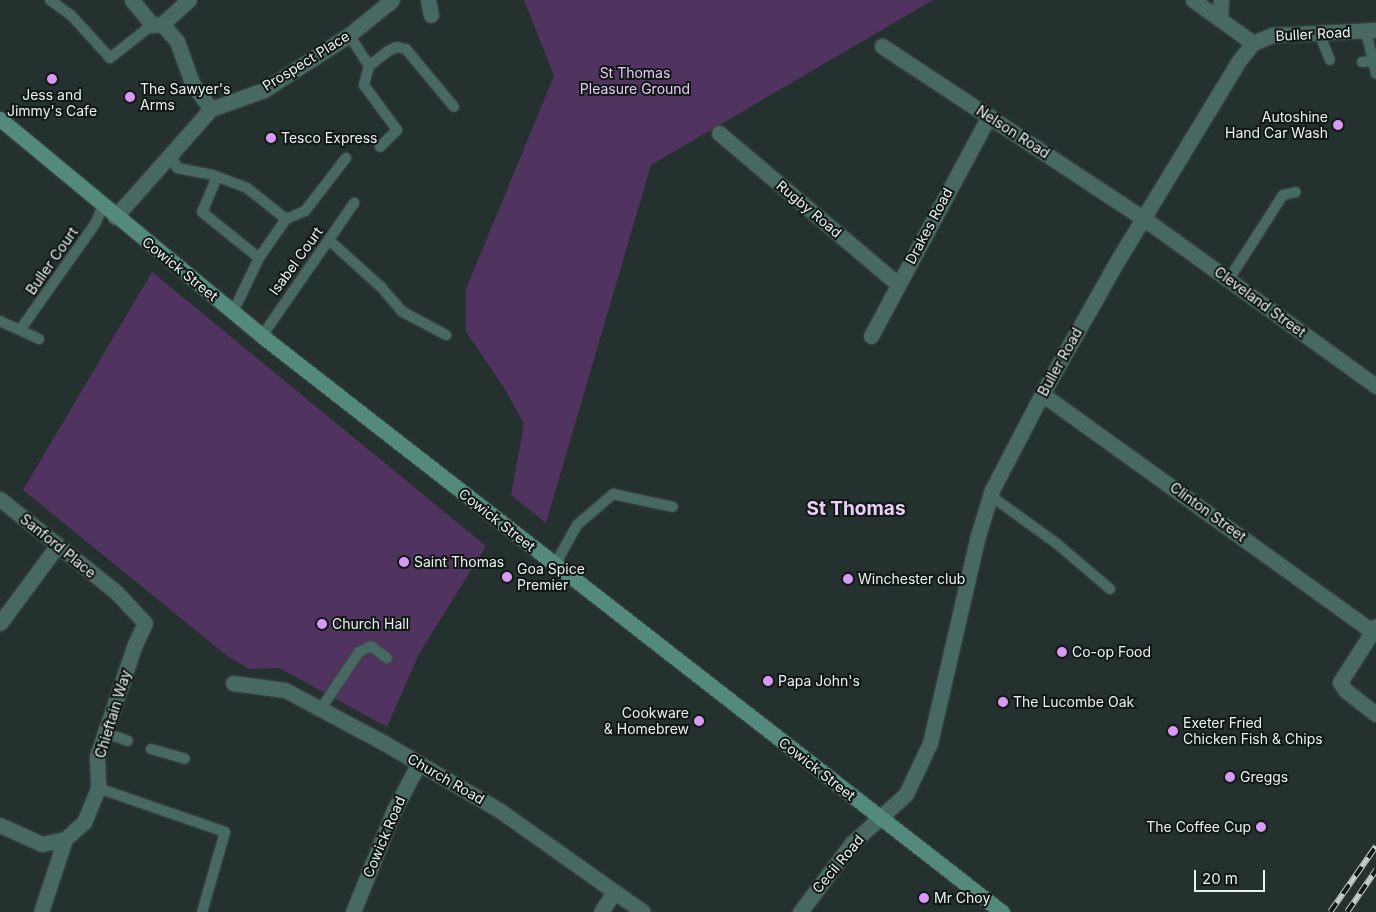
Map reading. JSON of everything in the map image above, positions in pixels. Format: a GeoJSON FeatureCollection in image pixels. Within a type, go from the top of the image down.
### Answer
{"type":"FeatureCollection","features":[{"type":"Feature","properties":{"kind":"main road","name":"Cowick Street"},"geometry":{"type":"LineString","coordinates":[[0,119],[262,336],[1002,912]]}},
{"type":"Feature","properties":{"kind":"street"},"geometry":{"type":"LineString","coordinates":[[132,0],[177,41],[192,83],[211,109]]}},
{"type":"Feature","properties":{"kind":"street"},"geometry":{"type":"LineString","coordinates":[[157,24],[189,0]]}},
{"type":"Feature","properties":{"kind":"street","name":"Prospect Place"},"geometry":{"type":"LineString","coordinates":[[116,217],[170,152],[211,109],[264,90],[350,35],[392,0]]}},
{"type":"Feature","properties":{"kind":"street"},"geometry":{"type":"LineString","coordinates":[[428,0],[431,16]]}},
{"type":"Feature","properties":{"kind":"street"},"geometry":{"type":"LineString","coordinates":[[1193,0],[1253,43]]}},
{"type":"Feature","properties":{"kind":"street"},"geometry":{"type":"LineString","coordinates":[[1220,18],[1221,0]]}},
{"type":"Feature","properties":{"kind":"street","name":"Buller Road"},"geometry":{"type":"LineString","coordinates":[[879,818],[906,794],[930,743],[977,539],[991,496],[1042,394],[1143,218],[1238,62],[1253,43],[1272,35],[1371,31]]}},
{"type":"Feature","properties":{"kind":"street","name":"Nelson Road"},"geometry":{"type":"LineString","coordinates":[[882,46],[1143,218]]}},
{"type":"Feature","properties":{"kind":"street","name":"Drakes Road"},"geometry":{"type":"LineString","coordinates":[[871,336],[989,116]]}},
{"type":"Feature","properties":{"kind":"street","name":"Rugby Road"},"geometry":{"type":"LineString","coordinates":[[720,133],[898,284]]}},
{"type":"Feature","properties":{"kind":"street","name":"Cleveland Street"},"geometry":{"type":"LineString","coordinates":[[1143,218],[1376,386]]}},
{"type":"Feature","properties":{"kind":"street","name":"Clinton Street"},"geometry":{"type":"LineString","coordinates":[[1042,394],[1374,628]]}},
{"type":"Feature","properties":{"kind":"street","name":"Sanford Place"},"geometry":{"type":"LineString","coordinates":[[0,500],[116,592]]}},
{"type":"Feature","properties":{"kind":"street"},"geometry":{"type":"LineString","coordinates":[[0,623],[58,545]]}},
{"type":"Feature","properties":{"kind":"street","name":"Chieftain Way"},"geometry":{"type":"LineString","coordinates":[[41,912],[65,839],[84,822],[98,788],[97,756],[134,644],[145,623],[116,592]]}},
{"type":"Feature","properties":{"kind":"street"},"geometry":{"type":"LineString","coordinates":[[1374,628],[1340,682],[1344,690],[1376,714]]}},
{"type":"Feature","properties":{"kind":"street","name":"Church Road"},"geometry":{"type":"LineString","coordinates":[[233,683],[285,690],[419,764],[499,810],[642,912]]}},
{"type":"Feature","properties":{"kind":"street","name":"Cowick Road"},"geometry":{"type":"LineString","coordinates":[[353,912],[394,810],[419,764]]}},
{"type":"Feature","properties":{"kind":"street","name":"Cecil Road"},"geometry":{"type":"LineString","coordinates":[[800,912],[852,843],[879,818]]}},
{"type":"Feature","properties":{"kind":"street"},"geometry":{"type":"LineString","coordinates":[[0,825],[42,844],[65,839]]}},
{"type":"Feature","properties":{"kind":"street"},"geometry":{"type":"LineString","coordinates":[[601,912],[614,892]]}},
{"type":"Feature","properties":{"kind":"lane"},"geometry":{"type":"LineString","coordinates":[[50,0],[72,15],[110,58],[157,24]]}},
{"type":"Feature","properties":{"kind":"lane"},"geometry":{"type":"LineString","coordinates":[[1371,31],[1376,74]]}},
{"type":"Feature","properties":{"kind":"lane"},"geometry":{"type":"LineString","coordinates":[[1319,33],[1330,60]]}},
{"type":"Feature","properties":{"kind":"lane"},"geometry":{"type":"LineString","coordinates":[[350,35],[369,66]]}},
{"type":"Feature","properties":{"kind":"lane"},"geometry":{"type":"LineString","coordinates":[[380,147],[397,130],[364,85],[369,66],[388,51],[397,47],[406,49],[454,107]]}},
{"type":"Feature","properties":{"kind":"lane"},"geometry":{"type":"LineString","coordinates":[[1362,62],[1373,61]]}},
{"type":"Feature","properties":{"kind":"lane"},"geometry":{"type":"LineString","coordinates":[[170,152],[177,168],[217,177],[247,188],[286,219]]}},
{"type":"Feature","properties":{"kind":"lane"},"geometry":{"type":"LineString","coordinates":[[234,312],[259,258],[286,219],[305,211],[346,158]]}},
{"type":"Feature","properties":{"kind":"lane"},"geometry":{"type":"LineString","coordinates":[[217,177],[202,212],[259,258]]}},
{"type":"Feature","properties":{"kind":"lane"},"geometry":{"type":"LineString","coordinates":[[1229,279],[1284,195],[1296,192]]}},
{"type":"Feature","properties":{"kind":"lane","name":"Isabel Court"},"geometry":{"type":"LineString","coordinates":[[262,336],[354,203]]}},
{"type":"Feature","properties":{"kind":"lane","name":"Buller Court"},"geometry":{"type":"LineString","coordinates":[[20,330],[95,224],[103,206]]}},
{"type":"Feature","properties":{"kind":"lane"},"geometry":{"type":"LineString","coordinates":[[329,240],[381,287],[403,312],[446,335]]}},
{"type":"Feature","properties":{"kind":"lane"},"geometry":{"type":"LineString","coordinates":[[0,321],[39,339]]}},
{"type":"Feature","properties":{"kind":"lane"},"geometry":{"type":"LineString","coordinates":[[555,565],[578,525],[613,494],[673,507]]}},
{"type":"Feature","properties":{"kind":"lane"},"geometry":{"type":"LineString","coordinates":[[991,496],[1056,543],[1110,589]]}},
{"type":"Feature","properties":{"kind":"lane"},"geometry":{"type":"LineString","coordinates":[[320,710],[359,652],[370,646],[386,658]]}},
{"type":"Feature","properties":{"kind":"lane"},"geometry":{"type":"LineString","coordinates":[[105,733],[128,741]]}},
{"type":"Feature","properties":{"kind":"lane"},"geometry":{"type":"LineString","coordinates":[[151,749],[185,759]]}},
{"type":"Feature","properties":{"kind":"lane"},"geometry":{"type":"LineString","coordinates":[[98,788],[225,832],[202,912]]}},
{"type":"Feature","properties":{"kind":"green space","name":"St Thomas Pleasure Ground"},"geometry":{"type":"Polygon","coordinates":[[[524,0],[933,0],[651,165],[546,523],[511,495],[524,424],[503,386],[466,332],[466,289],[554,76],[524,0]]]}},
{"type":"Feature","properties":{"kind":"green space"},"geometry":{"type":"Polygon","coordinates":[[[152,272],[486,546],[419,654],[387,727],[279,668],[249,669],[226,655],[23,490],[152,272]]]}},
{"type":"Feature","properties":{"kind":"railway"},"geometry":{"type":"LineString","coordinates":[[1330,912],[1376,846]]}},
{"type":"Feature","properties":{"kind":"railway"},"geometry":{"type":"LineString","coordinates":[[1347,912],[1376,870]]}},
{"type":"Feature","properties":{"kind":"place","name":"Jess and Jimmy's Cafe"},"geometry":{"type":"Point","coordinates":[52,79]}},
{"type":"Feature","properties":{"kind":"place","name":"The Sawyer's Arms"},"geometry":{"type":"Point","coordinates":[130,97]}},
{"type":"Feature","properties":{"kind":"place","name":"Autoshine Hand Car Wash"},"geometry":{"type":"Point","coordinates":[1338,125]}},
{"type":"Feature","properties":{"kind":"place","name":"Tesco Express"},"geometry":{"type":"Point","coordinates":[271,138]}},
{"type":"Feature","properties":{"kind":"place","name":"Saint Thomas"},"geometry":{"type":"Point","coordinates":[404,562]}},
{"type":"Feature","properties":{"kind":"place","name":"Goa Spice Premier"},"geometry":{"type":"Point","coordinates":[507,577]}},
{"type":"Feature","properties":{"kind":"place","name":"Winchester club"},"geometry":{"type":"Point","coordinates":[848,579]}},
{"type":"Feature","properties":{"kind":"place","name":"Church Hall"},"geometry":{"type":"Point","coordinates":[322,624]}},
{"type":"Feature","properties":{"kind":"place","name":"Co-op Food"},"geometry":{"type":"Point","coordinates":[1062,652]}},
{"type":"Feature","properties":{"kind":"place","name":"Papa John's"},"geometry":{"type":"Point","coordinates":[768,681]}},
{"type":"Feature","properties":{"kind":"place","name":"The Lucombe Oak"},"geometry":{"type":"Point","coordinates":[1003,702]}},
{"type":"Feature","properties":{"kind":"place","name":"Cookware & Homebrew"},"geometry":{"type":"Point","coordinates":[699,721]}},
{"type":"Feature","properties":{"kind":"place","name":"Exeter Fried Chicken Fish & Chips"},"geometry":{"type":"Point","coordinates":[1173,731]}},
{"type":"Feature","properties":{"kind":"place","name":"Greggs"},"geometry":{"type":"Point","coordinates":[1230,777]}},
{"type":"Feature","properties":{"kind":"place","name":"The Coffee Cup"},"geometry":{"type":"Point","coordinates":[1261,827]}},
{"type":"Feature","properties":{"kind":"place","name":"Mr Choy"},"geometry":{"type":"Point","coordinates":[924,898]}},
{"type":"Feature","properties":{"kind":"district","name":"St Thomas"},"geometry":{"type":"Point","coordinates":[856,509]}}]}
